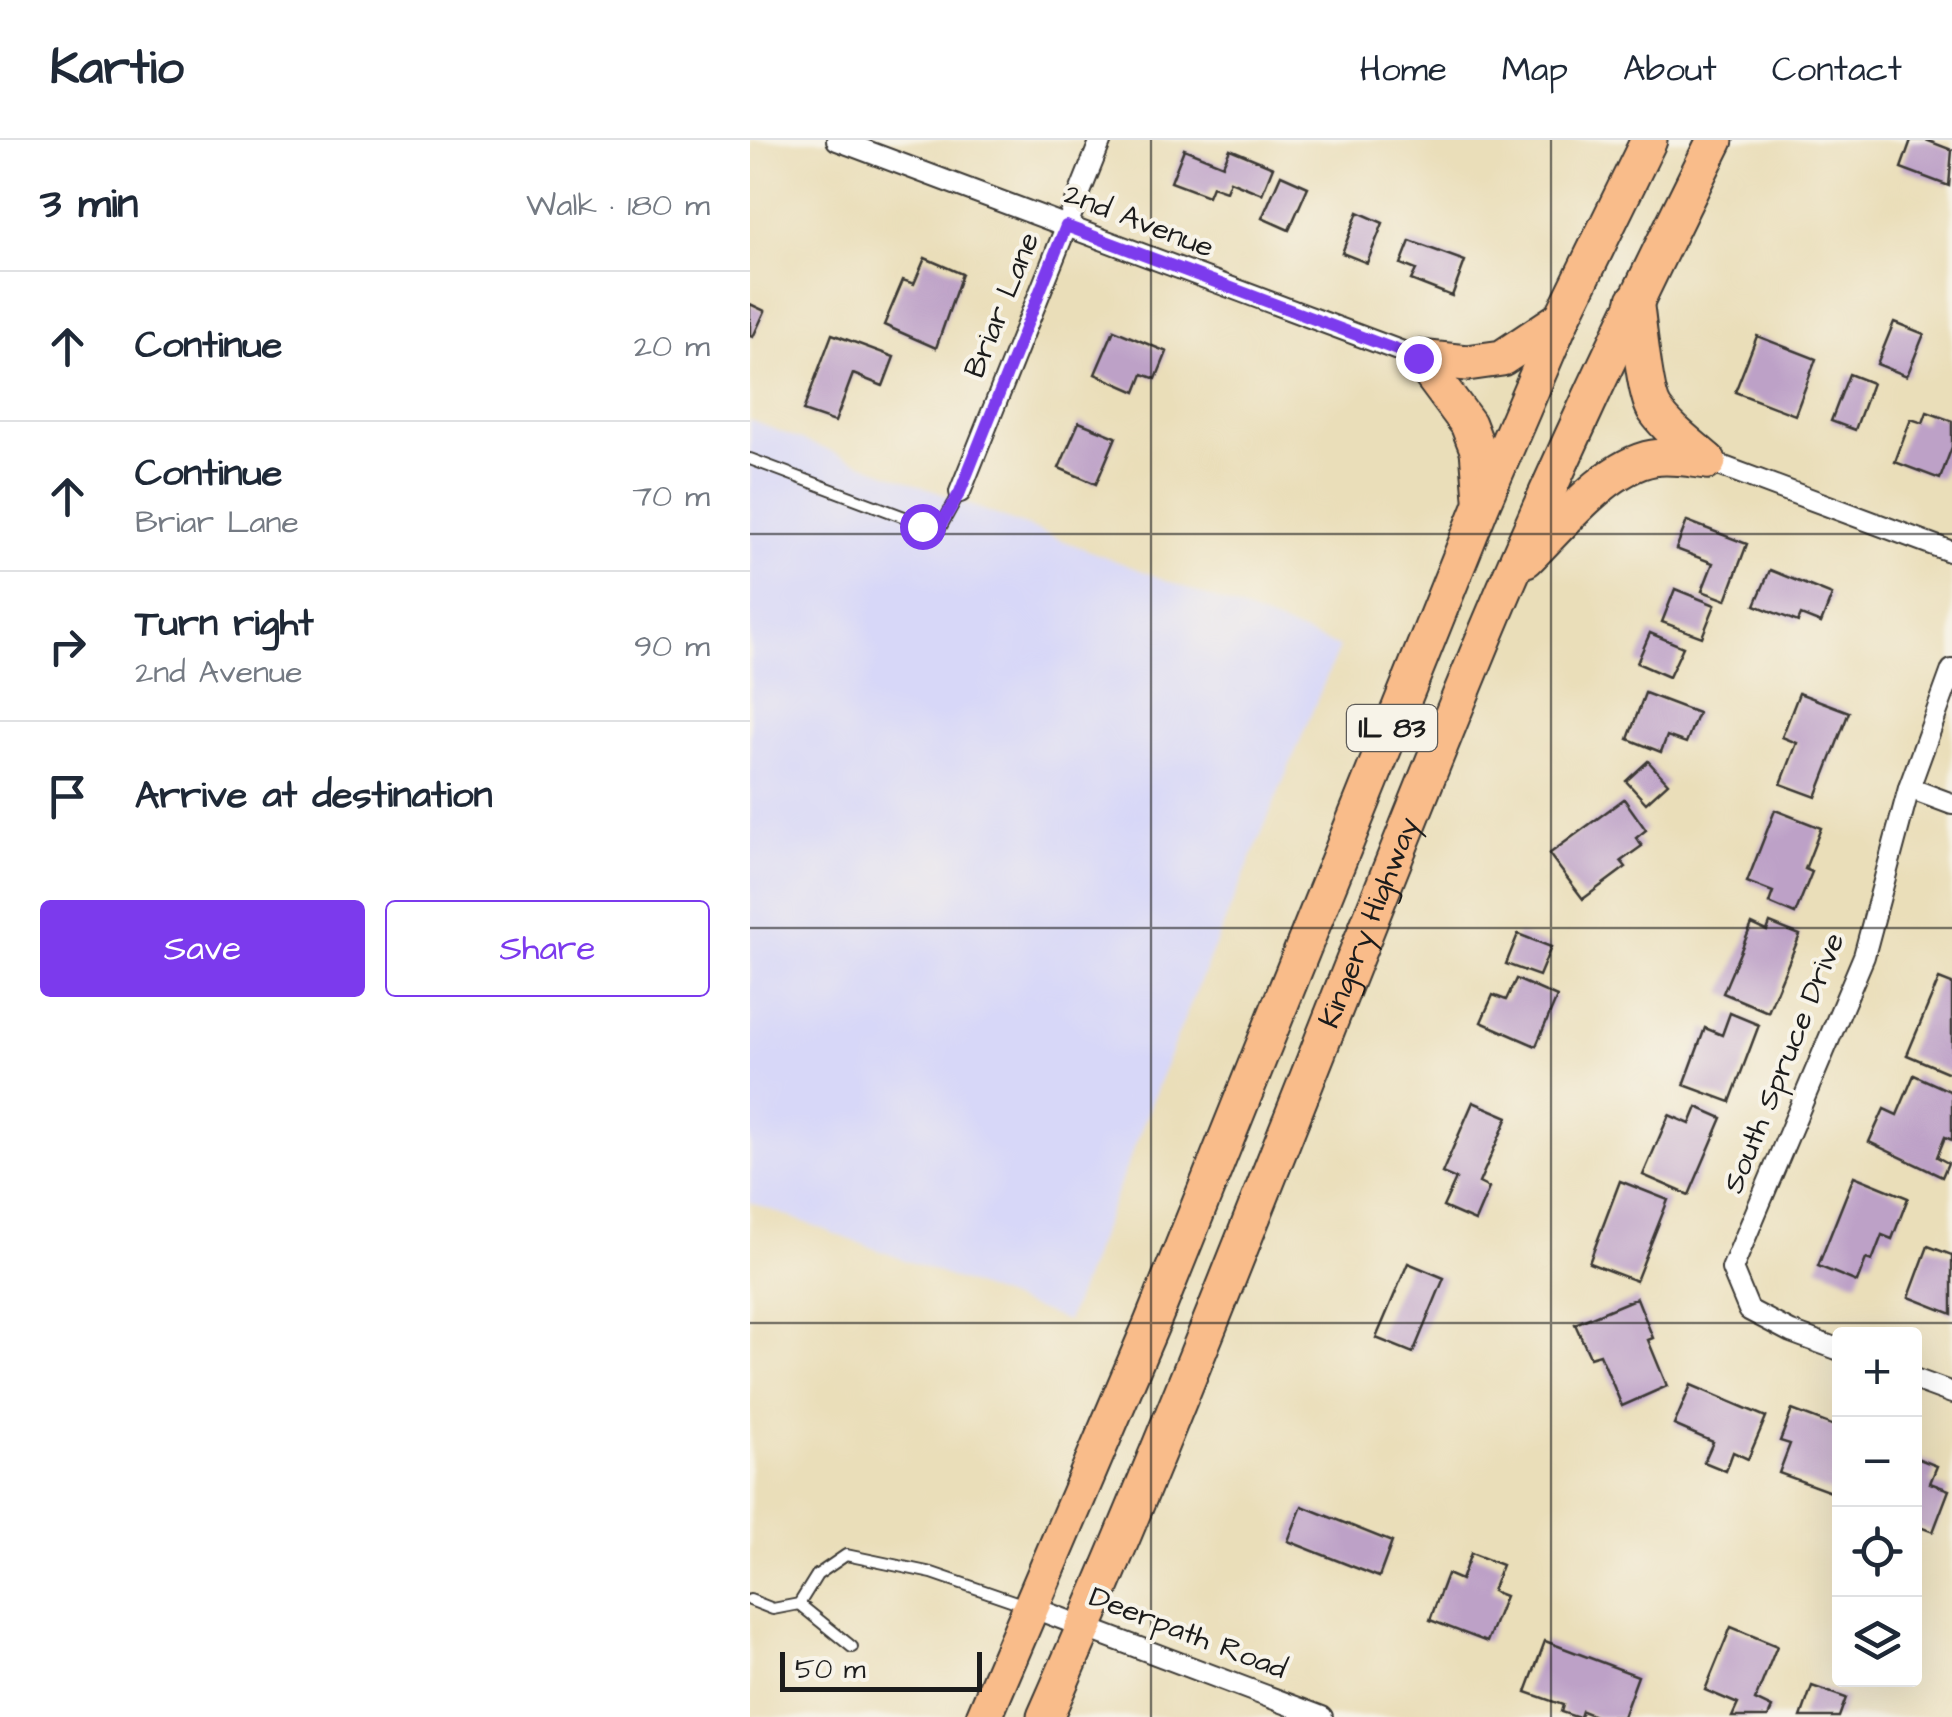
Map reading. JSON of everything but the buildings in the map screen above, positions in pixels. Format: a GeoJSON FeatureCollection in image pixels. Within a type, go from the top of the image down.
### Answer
{"type":"FeatureCollection","features":[{"type":"Feature","properties":{"kind":"highway","name":"Kingery Highway"},"geometry":{"type":"LineString","coordinates":[[984,1717],[1152,1323],[1482,504],[1562,318],[1649,140]]}},
{"type":"Feature","properties":{"kind":"highway","name":"Kingery Highway"},"geometry":{"type":"LineString","coordinates":[[1045,1717],[1214,1313],[1471,668],[1635,300],[1715,140]]}},
{"type":"Feature","properties":{"kind":"highway"},"geometry":{"type":"LineString","coordinates":[[1635,300],[1646,362],[1646,390],[1653,408],[1708,461]]}},
{"type":"Feature","properties":{"kind":"highway"},"geometry":{"type":"LineString","coordinates":[[1418,358],[1467,363],[1502,358],[1562,318]]}},
{"type":"Feature","properties":{"kind":"highway"},"geometry":{"type":"LineString","coordinates":[[1418,358],[1468,424],[1478,450],[1482,504]]}},
{"type":"Feature","properties":{"kind":"highway"},"geometry":{"type":"LineString","coordinates":[[1514,571],[1619,470],[1652,458],[1708,461]]}},
{"type":"Feature","properties":{"kind":"street","name":"2nd Avenue"},"geometry":{"type":"LineString","coordinates":[[837,140],[1418,358]]}},
{"type":"Feature","properties":{"kind":"street","name":"Briar Lane"},"geometry":{"type":"LineString","coordinates":[[960,492],[1101,140]]}},
{"type":"Feature","properties":{"kind":"street"},"geometry":{"type":"LineString","coordinates":[[1708,461],[1952,552]]}},
{"type":"Feature","properties":{"kind":"street","name":"South Spruce Drive"},"geometry":{"type":"LineString","coordinates":[[1832,1347],[1749,1310],[1732,1269],[1864,956],[1909,788],[1952,670]]}},
{"type":"Feature","properties":{"kind":"street"},"geometry":{"type":"LineString","coordinates":[[1909,788],[1952,804]]}},
{"type":"Feature","properties":{"kind":"street"},"geometry":{"type":"LineString","coordinates":[[1922,1382],[1952,1393]]}},
{"type":"Feature","properties":{"kind":"street","name":"Deerpath Road"},"geometry":{"type":"LineString","coordinates":[[1031,1607],[1322,1717]]}},
{"type":"Feature","properties":{"kind":"lane"},"geometry":{"type":"LineString","coordinates":[[750,459],[938,530],[960,492]]}},
{"type":"Feature","properties":{"kind":"lane"},"geometry":{"type":"LineString","coordinates":[[750,1600],[773,1609],[798,1604],[818,1575],[846,1555],[932,1573],[1031,1607]]}},
{"type":"Feature","properties":{"kind":"lane"},"geometry":{"type":"LineString","coordinates":[[798,1604],[852,1648]]}},
{"type":"Feature","properties":{"kind":"shaded area"},"geometry":{"type":"Polygon","coordinates":[[[750,420],[1339,647],[1174,1044],[1067,1321],[750,1202],[750,420]]]}},
{"type":"Feature","properties":{"kind":"route"},"geometry":{"type":"LineString","coordinates":[[922,526],[938,530],[960,492],[1066,226],[1418,358]]}}]}
